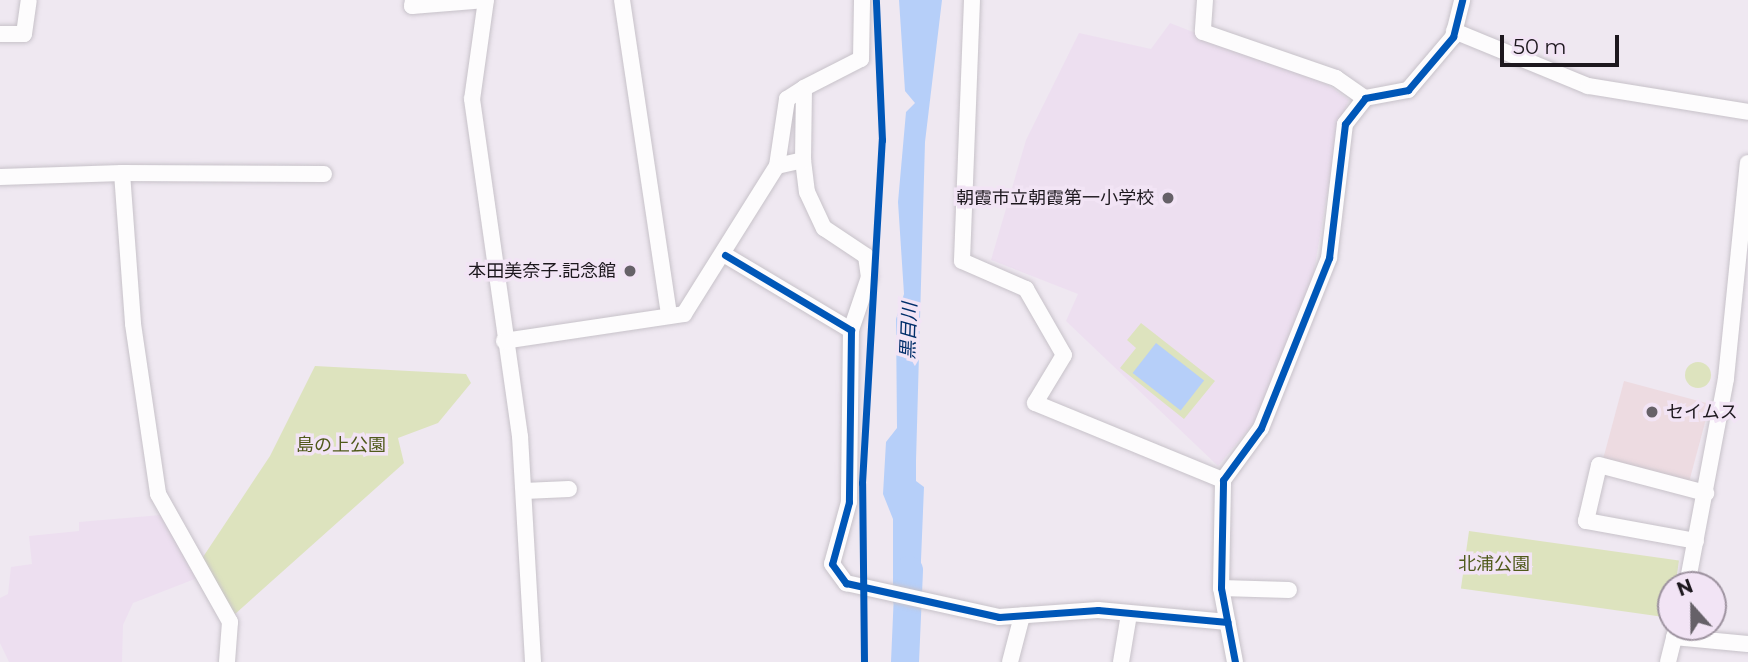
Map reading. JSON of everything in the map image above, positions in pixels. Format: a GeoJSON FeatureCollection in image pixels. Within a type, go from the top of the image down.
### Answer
{"type":"FeatureCollection","features":[{"type":"Feature","properties":{"kind":"street"},"geometry":{"type":"LineString","coordinates":[[0,34],[24,34],[29,0]]}},
{"type":"Feature","properties":{"kind":"street"},"geometry":{"type":"LineString","coordinates":[[413,0],[412,6],[486,0],[472,99],[524,491],[533,662]]}},
{"type":"Feature","properties":{"kind":"street"},"geometry":{"type":"LineString","coordinates":[[622,0],[669,316]]}},
{"type":"Feature","properties":{"kind":"street"},"geometry":{"type":"LineString","coordinates":[[504,341],[684,314],[725,255],[777,166],[787,99],[861,59],[862,0]]}},
{"type":"Feature","properties":{"kind":"street"},"geometry":{"type":"LineString","coordinates":[[972,0],[962,261],[1026,289],[1063,355],[1035,402],[1223,480]]}},
{"type":"Feature","properties":{"kind":"street"},"geometry":{"type":"LineString","coordinates":[[1205,0],[1203,32],[1336,78],[1366,98]]}},
{"type":"Feature","properties":{"kind":"street"},"geometry":{"type":"LineString","coordinates":[[1235,662],[1221,588],[1223,480],[1261,428],[1329,258],[1345,124],[1366,98],[1408,90],[1454,31],[1462,0]]}},
{"type":"Feature","properties":{"kind":"street"},"geometry":{"type":"LineString","coordinates":[[1454,31],[1588,86],[1748,112]]}},
{"type":"Feature","properties":{"kind":"street"},"geometry":{"type":"LineString","coordinates":[[804,88],[803,160],[807,192],[824,228],[866,256],[869,276],[851,330],[849,502],[832,564],[846,583],[942,605],[1022,616],[1129,614],[1227,622]]}},
{"type":"Feature","properties":{"kind":"street"},"geometry":{"type":"LineString","coordinates":[[777,166],[803,160]]}},
{"type":"Feature","properties":{"kind":"street"},"geometry":{"type":"LineString","coordinates":[[1690,571],[1726,378],[1748,163]]}},
{"type":"Feature","properties":{"kind":"street"},"geometry":{"type":"LineString","coordinates":[[122,173],[133,324],[158,494],[230,622],[227,662]]}},
{"type":"Feature","properties":{"kind":"street"},"geometry":{"type":"LineString","coordinates":[[0,177],[122,173],[324,174]]}},
{"type":"Feature","properties":{"kind":"street"},"geometry":{"type":"LineString","coordinates":[[725,255],[851,330]]}},
{"type":"Feature","properties":{"kind":"street"},"geometry":{"type":"LineString","coordinates":[[1696,541],[1586,521],[1599,464],[1706,493]]}},
{"type":"Feature","properties":{"kind":"street"},"geometry":{"type":"LineString","coordinates":[[524,491],[569,489]]}},
{"type":"Feature","properties":{"kind":"street"},"geometry":{"type":"LineString","coordinates":[[1221,588],[1289,590]]}},
{"type":"Feature","properties":{"kind":"street"},"geometry":{"type":"LineString","coordinates":[[1121,662],[1129,614]]}},
{"type":"Feature","properties":{"kind":"street"},"geometry":{"type":"LineString","coordinates":[[1010,662],[1022,616]]}},
{"type":"Feature","properties":{"kind":"street"},"geometry":{"type":"LineString","coordinates":[[1727,640],[1748,644]]}},
{"type":"Feature","properties":{"kind":"street"},"geometry":{"type":"LineString","coordinates":[[1668,662],[1674,641]]}},
{"type":"Feature","properties":{"kind":"shaded area","name":"朝霞市立朝霞第一小学校"},"geometry":{"type":"Polygon","coordinates":[[[1170,23],[1328,85],[1349,100],[1339,123],[1313,277],[1255,421],[1218,466],[1066,321],[1078,294],[991,260],[1026,140],[1079,33],[1151,49],[1170,23]]]}},
{"type":"Feature","properties":{"kind":"shaded area"},"geometry":{"type":"Polygon","coordinates":[[[1624,381],[1710,404],[1689,482],[1603,459],[1624,381]]]}},
{"type":"Feature","properties":{"kind":"shaded area"},"geometry":{"type":"Polygon","coordinates":[[[161,515],[200,577],[133,603],[123,625],[122,662],[9,662],[0,643],[0,598],[8,594],[11,567],[32,564],[29,536],[79,531],[79,522],[161,515]]]}},
{"type":"Feature","properties":{"kind":"green space"},"geometry":{"type":"Polygon","coordinates":[[[1141,323],[1215,381],[1184,419],[1120,368],[1136,348],[1127,340],[1141,323]]]}},
{"type":"Feature","properties":{"kind":"green space"},"geometry":{"type":"Polygon","coordinates":[[[1698,362],[1707,366],[1711,375],[1707,384],[1698,388],[1689,384],[1685,375],[1689,366],[1698,362]]]}},
{"type":"Feature","properties":{"kind":"green space","name":"島の上公園"},"geometry":{"type":"Polygon","coordinates":[[[315,366],[466,374],[471,383],[438,423],[398,438],[404,463],[234,615],[201,560],[270,456],[315,366]]]}},
{"type":"Feature","properties":{"kind":"green space","name":"北浦公園"},"geometry":{"type":"Polygon","coordinates":[[[1469,531],[1679,561],[1677,571],[1657,571],[1657,616],[1461,588],[1469,531]]]}},
{"type":"Feature","properties":{"kind":"water"},"geometry":{"type":"Polygon","coordinates":[[[899,0],[942,0],[925,142],[916,461],[916,481],[924,487],[919,609],[893,603],[893,519],[883,494],[886,442],[897,428],[896,319],[904,294],[898,202],[906,112],[915,103],[905,91],[899,0]]]}},
{"type":"Feature","properties":{"kind":"water"},"geometry":{"type":"Polygon","coordinates":[[[1156,343],[1204,381],[1181,410],[1133,373],[1156,343]]]}},
{"type":"Feature","properties":{"kind":"waterway","name":"黒目川"},"geometry":{"type":"LineString","coordinates":[[905,662],[909,570]]}},
{"type":"Feature","properties":{"kind":"cycle path"},"geometry":{"type":"LineString","coordinates":[[864,662],[862,483],[882,140],[876,0]]}},
{"type":"Feature","properties":{"kind":"cycle path"},"geometry":{"type":"LineString","coordinates":[[1235,662],[1221,588],[1223,480],[1261,428],[1329,258],[1345,124],[1365,98],[1408,90],[1453,37],[1462,0]]}},
{"type":"Feature","properties":{"kind":"cycle path"},"geometry":{"type":"LineString","coordinates":[[725,255],[851,330],[849,502],[832,564],[846,583],[999,617],[1098,610],[1227,622]]}},
{"type":"Feature","properties":{"kind":"place","name":"朝霞市立朝霞第一小学校"},"geometry":{"type":"Point","coordinates":[1168,198]}},
{"type":"Feature","properties":{"kind":"place","name":"本田美奈子.記念館"},"geometry":{"type":"Point","coordinates":[630,271]}},
{"type":"Feature","properties":{"kind":"place","name":"セイムス"},"geometry":{"type":"Point","coordinates":[1652,412]}}]}
